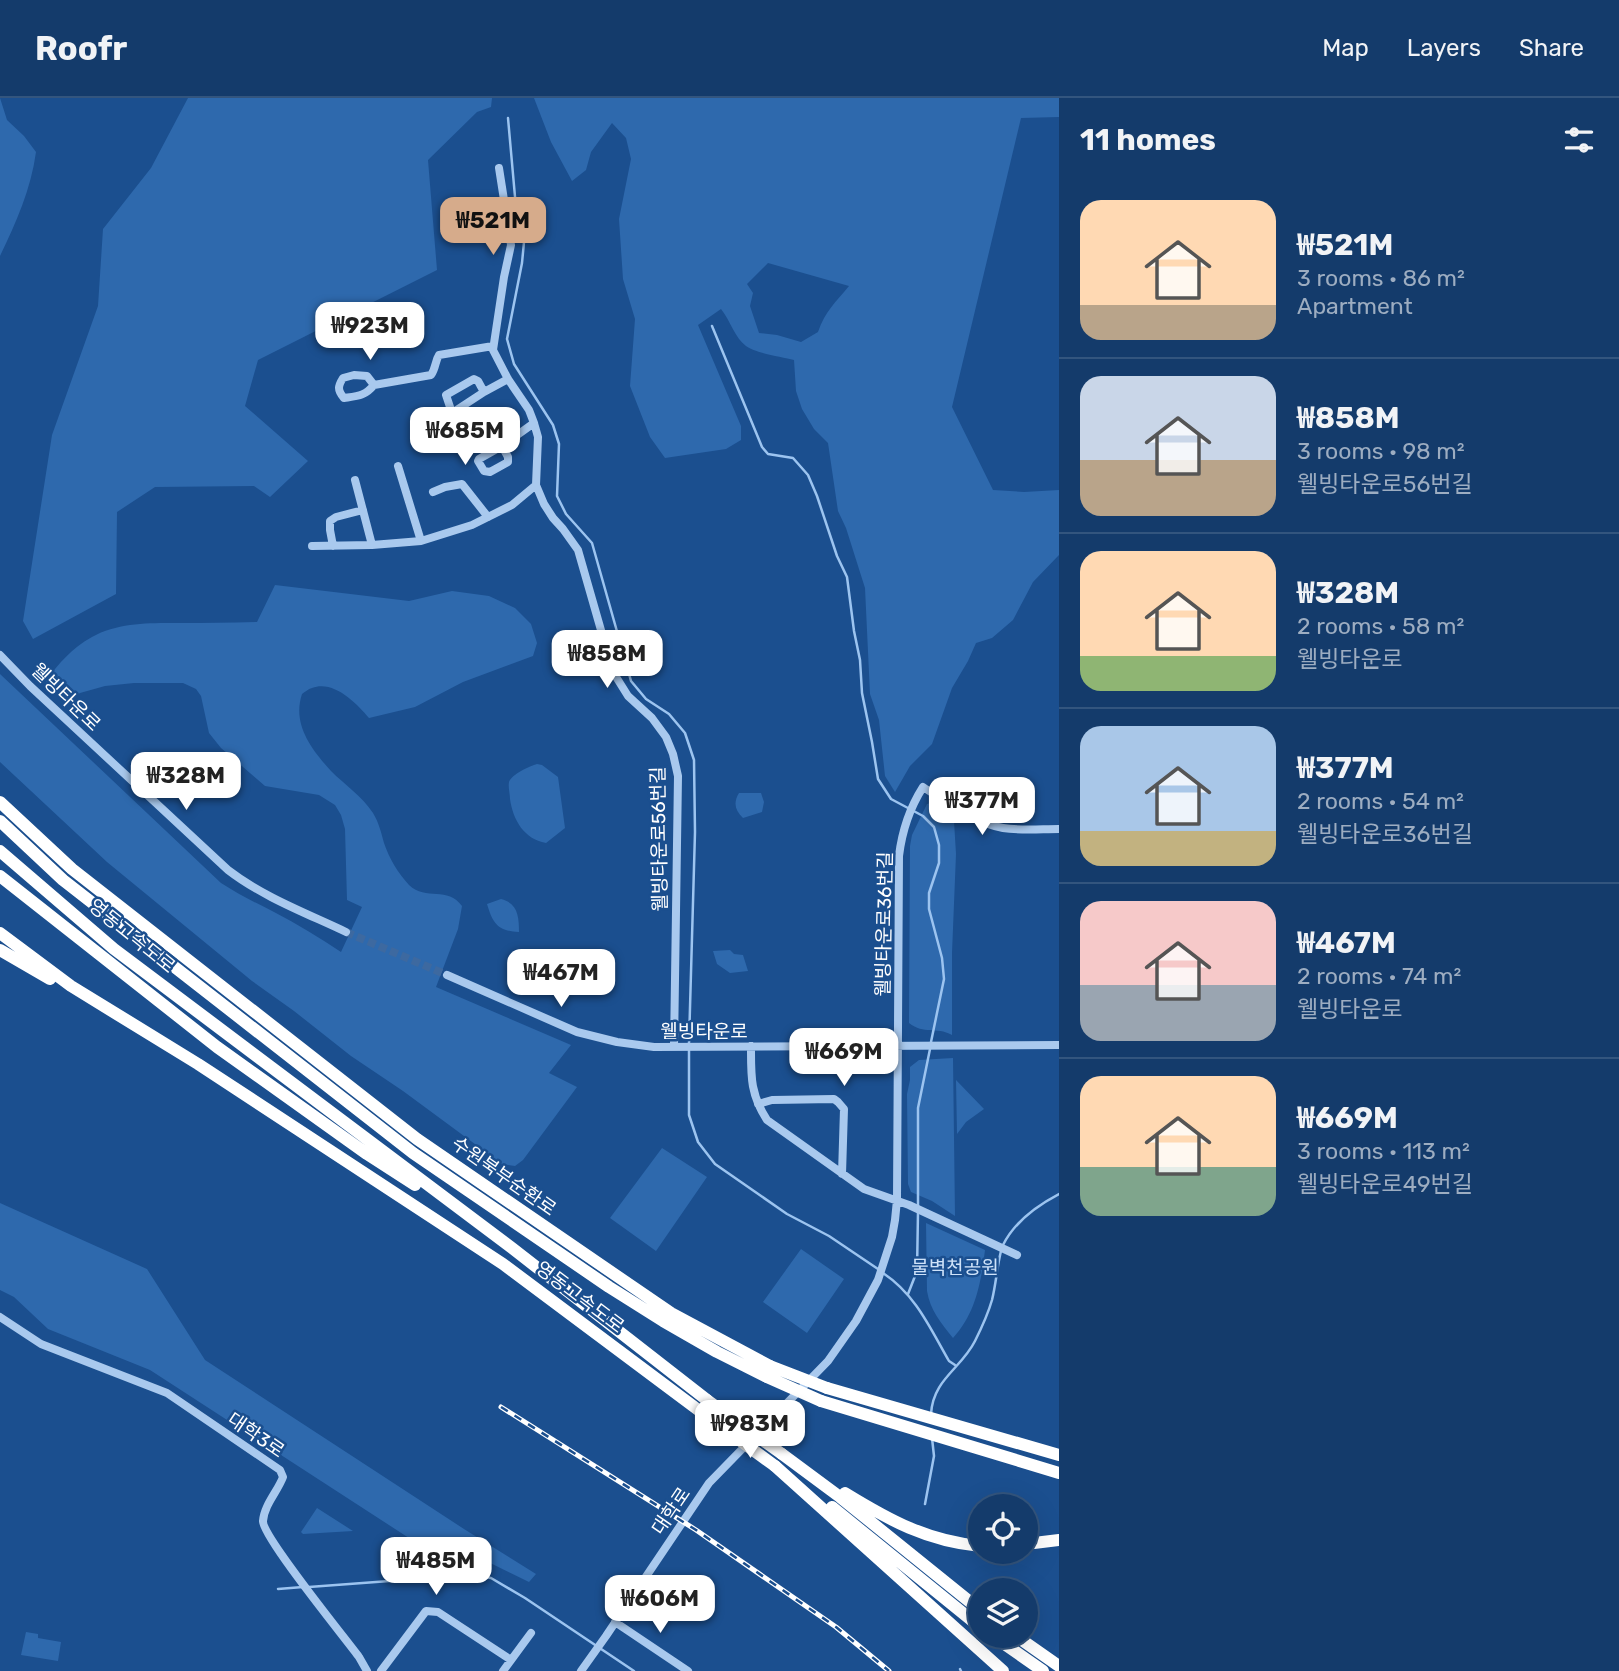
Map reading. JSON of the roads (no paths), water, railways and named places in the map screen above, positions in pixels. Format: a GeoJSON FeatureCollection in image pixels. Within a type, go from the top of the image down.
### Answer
{"type":"FeatureCollection","features":[{"type":"Feature","properties":{"kind":"highway","name":"수원북부순환로"},"geometry":{"type":"LineString","coordinates":[[0,802],[72,869],[417,1139],[671,1313],[821,1401],[1059,1474]]}},
{"type":"Feature","properties":{"kind":"highway","name":"수원북부순환로"},"geometry":{"type":"LineString","coordinates":[[0,821],[63,880],[413,1153],[609,1287],[695,1340],[768,1372],[1059,1455]]}},
{"type":"Feature","properties":{"kind":"highway","name":"영동고속도로"},"geometry":{"type":"LineString","coordinates":[[0,851],[114,949],[512,1248],[704,1406]]}},
{"type":"Feature","properties":{"kind":"highway","name":"영동고속도로"},"geometry":{"type":"LineString","coordinates":[[0,876],[217,1047],[367,1154],[512,1248]]}},
{"type":"Feature","properties":{"kind":"highway","name":"영동고속도로"},"geometry":{"type":"LineString","coordinates":[[0,933],[71,986],[210,1071],[503,1264],[779,1460],[840,1497],[968,1600]]}},
{"type":"Feature","properties":{"kind":"highway","name":"영동고속도로"},"geometry":{"type":"LineString","coordinates":[[0,950],[137,1026]]}},
{"type":"Feature","properties":{"kind":"highway"},"geometry":{"type":"LineString","coordinates":[[960,1426],[1059,1447]]}},
{"type":"Feature","properties":{"kind":"highway"},"geometry":{"type":"LineString","coordinates":[[962,1444],[1059,1480]]}},
{"type":"Feature","properties":{"kind":"highway","name":"영동고속도로"},"geometry":{"type":"LineString","coordinates":[[779,1460],[968,1617]]}},
{"type":"Feature","properties":{"kind":"highway"},"geometry":{"type":"LineString","coordinates":[[779,1460],[902,1525],[942,1540],[968,1544]]}},
{"type":"Feature","properties":{"kind":"highway"},"geometry":{"type":"LineString","coordinates":[[779,1460],[1003,1671]]}},
{"type":"Feature","properties":{"kind":"highway"},"geometry":{"type":"LineString","coordinates":[[1038,1543],[1059,1540]]}},
{"type":"Feature","properties":{"kind":"highway"},"geometry":{"type":"LineString","coordinates":[[1010,1648],[1043,1671]]}},
{"type":"Feature","properties":{"kind":"highway"},"geometry":{"type":"LineString","coordinates":[[1033,1648],[1059,1667]]}},
{"type":"Feature","properties":{"kind":"street"},"geometry":{"type":"LineString","coordinates":[[374,385],[431,375],[439,355],[493,346],[511,245],[499,167]]}},
{"type":"Feature","properties":{"kind":"street","name":"웰빙타운로56번길"},"geometry":{"type":"LineString","coordinates":[[493,346],[508,379],[529,410],[534,423],[538,438],[536,485],[552,518],[578,550],[613,672],[628,696],[652,718],[666,737],[673,754],[678,776],[679,1047]]}},
{"type":"Feature","properties":{"kind":"street"},"geometry":{"type":"LineString","coordinates":[[484,392],[474,379],[446,396],[452,413],[508,379]]}},
{"type":"Feature","properties":{"kind":"street"},"geometry":{"type":"LineString","coordinates":[[502,446],[534,423]]}},
{"type":"Feature","properties":{"kind":"street"},"geometry":{"type":"LineString","coordinates":[[398,466],[421,541]]}},
{"type":"Feature","properties":{"kind":"street"},"geometry":{"type":"LineString","coordinates":[[355,480],[372,545]]}},
{"type":"Feature","properties":{"kind":"street"},"geometry":{"type":"LineString","coordinates":[[433,492],[462,484],[488,517]]}},
{"type":"Feature","properties":{"kind":"street"},"geometry":{"type":"LineString","coordinates":[[312,546],[421,541],[472,525],[512,505],[536,485]]}},
{"type":"Feature","properties":{"kind":"street"},"geometry":{"type":"LineString","coordinates":[[333,546],[330,522],[335,517],[363,510]]}},
{"type":"Feature","properties":{"kind":"street","name":"웰빙타운로"},"geometry":{"type":"LineString","coordinates":[[0,655],[228,870],[251,886],[346,932]]}},
{"type":"Feature","properties":{"kind":"street","name":"웰빙타운로36번길"},"geometry":{"type":"LineString","coordinates":[[898,1046],[899,856],[906,820],[923,787],[965,814],[993,826],[1006,829],[1059,829]]}},
{"type":"Feature","properties":{"kind":"street","name":"웰빙타운로"},"geometry":{"type":"LineString","coordinates":[[447,975],[578,1032],[617,1042],[679,1047],[1059,1045]]}},
{"type":"Feature","properties":{"kind":"street"},"geometry":{"type":"LineString","coordinates":[[751,1046],[752,1091],[767,1120],[864,1189],[909,1205],[1017,1255]]}},
{"type":"Feature","properties":{"kind":"street","name":"대학로"},"geometry":{"type":"LineString","coordinates":[[581,1671],[709,1483],[828,1361],[856,1321],[878,1280],[895,1220],[897,1200],[898,1046]]}},
{"type":"Feature","properties":{"kind":"street"},"geometry":{"type":"LineString","coordinates":[[758,1104],[772,1100],[838,1101],[844,1109],[842,1174]]}},
{"type":"Feature","properties":{"kind":"street","name":"대학3로"},"geometry":{"type":"LineString","coordinates":[[0,1317],[41,1344],[167,1394],[281,1470],[284,1477],[265,1512],[263,1526],[367,1671]]}},
{"type":"Feature","properties":{"kind":"street"},"geometry":{"type":"LineString","coordinates":[[381,1671],[426,1611],[438,1612],[511,1660]]}},
{"type":"Feature","properties":{"kind":"street"},"geometry":{"type":"LineString","coordinates":[[615,1622],[688,1671]]}},
{"type":"Feature","properties":{"kind":"street"},"geometry":{"type":"LineString","coordinates":[[503,1671],[531,1633]]}},
{"type":"Feature","properties":{"kind":"waterway"},"geometry":{"type":"LineString","coordinates":[[508,118],[516,208],[524,242],[507,339],[514,364],[553,425],[559,444],[557,496],[566,514],[592,543],[631,681],[646,699],[669,714],[685,733],[694,760],[695,832],[689,1043]]}},
{"type":"Feature","properties":{"kind":"waterway"},"geometry":{"type":"LineString","coordinates":[[712,326],[762,447],[768,454],[793,458],[808,475],[847,577],[860,660],[862,693],[878,779],[891,799],[923,816],[934,827],[939,845],[939,863],[929,893],[929,909],[942,958],[944,979],[931,1042]]}},
{"type":"Feature","properties":{"kind":"waterway"},"geometry":{"type":"LineString","coordinates":[[918,1206],[918,1108],[930,1049]]}},
{"type":"Feature","properties":{"kind":"waterway"},"geometry":{"type":"LineString","coordinates":[[689,1050],[689,1115],[698,1142],[715,1164],[787,1214],[829,1236],[878,1269]]}},
{"type":"Feature","properties":{"kind":"waterway"},"geometry":{"type":"LineString","coordinates":[[1003,1245],[1027,1215],[1059,1194]]}},
{"type":"Feature","properties":{"kind":"waterway"},"geometry":{"type":"LineString","coordinates":[[908,1294],[917,1271],[918,1212]]}},
{"type":"Feature","properties":{"kind":"waterway"},"geometry":{"type":"LineString","coordinates":[[931,1414],[933,1402],[942,1383],[969,1351],[985,1321],[992,1300],[1001,1251]]}},
{"type":"Feature","properties":{"kind":"waterway"},"geometry":{"type":"LineString","coordinates":[[883,1273],[905,1291],[949,1361],[955,1365]]}},
{"type":"Feature","properties":{"kind":"waterway"},"geometry":{"type":"LineString","coordinates":[[925,1504],[934,1456],[932,1438]]}},
{"type":"Feature","properties":{"kind":"waterway"},"geometry":{"type":"LineString","coordinates":[[309,1587],[470,1575],[491,1578],[634,1671]]}},
{"type":"Feature","properties":{"kind":"waterway"},"geometry":{"type":"LineString","coordinates":[[278,1589],[303,1587]]}},
{"type":"Feature","properties":{"kind":"tunnel"},"geometry":{"type":"LineString","coordinates":[[346,932],[447,975]]}},
{"type":"Feature","properties":{"kind":"railway"},"geometry":{"type":"LineString","coordinates":[[501,1407],[696,1530],[836,1627],[889,1671]]}},
{"type":"Feature","properties":{"kind":"park label","name":"물벽천공원"},"geometry":{"type":"Point","coordinates":[955,1267]}}]}
